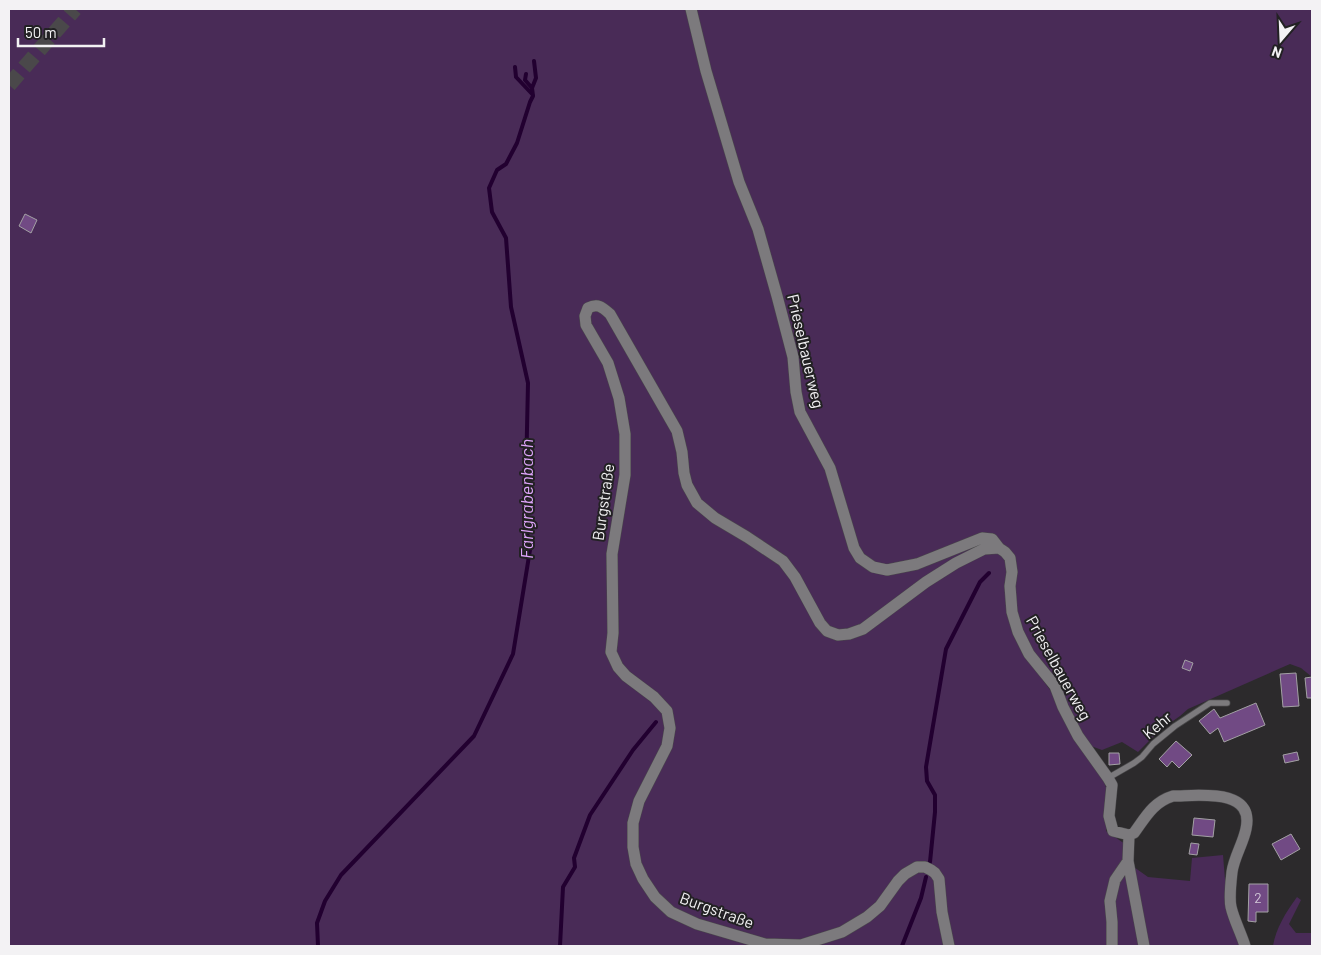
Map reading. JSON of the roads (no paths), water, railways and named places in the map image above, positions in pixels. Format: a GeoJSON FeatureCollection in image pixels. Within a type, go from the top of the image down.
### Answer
{"type":"FeatureCollection","features":[{"type":"Feature","properties":{"kind":"street","name":"Prieselbauerweg"},"geometry":{"type":"LineString","coordinates":[[691,9],[706,71],[738,182],[758,229],[777,296],[793,357],[800,412],[830,468],[854,548],[860,558],[873,567],[887,570],[917,564],[982,538],[992,539],[1010,558],[1012,612],[1018,632],[1029,654],[1054,686],[1078,736],[1108,778]]}},
{"type":"Feature","properties":{"kind":"street","name":"Burgstraße"},"geometry":{"type":"LineString","coordinates":[[949,946],[942,912],[939,879],[935,873],[925,868],[916,867],[905,874],[880,906],[867,917],[842,932],[800,945],[765,944],[697,924],[671,912],[654,896],[643,879],[636,864],[632,847],[633,823],[639,801],[667,746],[670,728],[667,711],[654,697],[626,676],[618,667],[611,652],[613,633],[612,554],[625,475],[625,434],[619,398],[608,363],[586,325],[584,316],[588,308],[594,305],[601,307],[610,314],[677,431],[687,486],[697,502],[715,518],[783,561],[795,577],[820,623],[827,630],[838,635],[849,634],[863,629],[926,582],[956,563],[984,549],[999,548]]}},
{"type":"Feature","properties":{"kind":"street"},"geometry":{"type":"LineString","coordinates":[[1108,778],[1112,785],[1109,816],[1113,831],[1129,836],[1134,833],[1153,807],[1166,798],[1173,796],[1214,795],[1226,797],[1238,803],[1246,814],[1247,820],[1244,835],[1235,857],[1230,905],[1245,946]]}},
{"type":"Feature","properties":{"kind":"street"},"geometry":{"type":"LineString","coordinates":[[1129,836],[1128,861],[1144,946]]}},
{"type":"Feature","properties":{"kind":"street"},"geometry":{"type":"LineString","coordinates":[[1112,946],[1110,900],[1115,880],[1128,861]]}},
{"type":"Feature","properties":{"kind":"lane","name":"Kehr"},"geometry":{"type":"LineString","coordinates":[[1108,778],[1134,764],[1174,726],[1210,703],[1227,703]]}},
{"type":"Feature","properties":{"kind":"waterway","name":"Farlgrabenbach"},"geometry":{"type":"LineString","coordinates":[[318,946],[317,923],[325,901],[341,875],[474,736],[513,654],[530,550],[525,521],[528,383],[511,307],[506,238],[492,212],[489,188],[497,170],[506,164],[517,143],[533,96],[532,88],[536,78],[534,61]]}},
{"type":"Feature","properties":{"kind":"waterway"},"geometry":{"type":"LineString","coordinates":[[515,67],[516,77],[533,95]]}},
{"type":"Feature","properties":{"kind":"waterway"},"geometry":{"type":"LineString","coordinates":[[526,74],[525,80],[532,88]]}},
{"type":"Feature","properties":{"kind":"waterway"},"geometry":{"type":"LineString","coordinates":[[930,862],[935,795],[927,781],[926,767],[946,649],[980,582],[989,573]]}},
{"type":"Feature","properties":{"kind":"waterway"},"geometry":{"type":"LineString","coordinates":[[560,946],[563,887],[575,867],[574,858],[590,815],[633,750],[656,722]]}},
{"type":"Feature","properties":{"kind":"waterway"},"geometry":{"type":"LineString","coordinates":[[902,946],[921,898],[926,877]]}},
{"type":"Feature","properties":{"kind":"tunnel"},"geometry":{"type":"LineString","coordinates":[[9,85],[75,9]]}}]}
